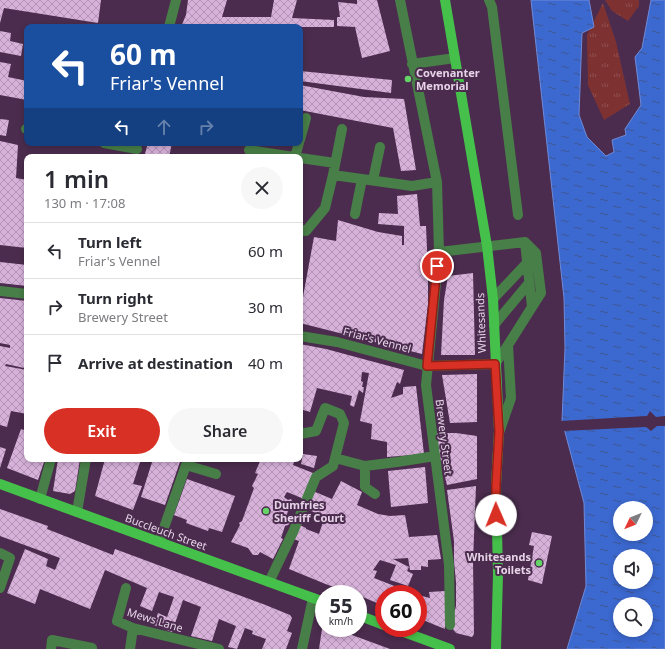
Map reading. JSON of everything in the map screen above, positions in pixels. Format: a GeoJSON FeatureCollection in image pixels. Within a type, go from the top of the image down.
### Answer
{"type":"FeatureCollection","features":[{"type":"Feature","properties":{"kind":"main road","name":"Whitesands"},"geometry":{"type":"LineString","coordinates":[[445,0],[487,246],[493,299],[499,431],[496,485],[498,574],[496,649]]}},
{"type":"Feature","properties":{"kind":"main road","name":"Buccleuch Street"},"geometry":{"type":"LineString","coordinates":[[0,484],[314,598]]}},
{"type":"Feature","properties":{"kind":"main road"},"geometry":{"type":"LineString","coordinates":[[417,637],[450,649]]}},
{"type":"Feature","properties":{"kind":"street"},"geometry":{"type":"LineString","coordinates":[[170,24],[176,0]]}},
{"type":"Feature","properties":{"kind":"street","name":"Brewery Street"},"geometry":{"type":"LineString","coordinates":[[400,0],[436,182],[439,252],[426,385],[449,565],[450,625]]}},
{"type":"Feature","properties":{"kind":"street"},"geometry":{"type":"LineString","coordinates":[[489,0],[492,7],[518,215]]}},
{"type":"Feature","properties":{"kind":"street"},"geometry":{"type":"LineString","coordinates":[[412,64],[455,58]]}},
{"type":"Feature","properties":{"kind":"street"},"geometry":{"type":"LineString","coordinates":[[303,129],[306,118]]}},
{"type":"Feature","properties":{"kind":"street"},"geometry":{"type":"LineString","coordinates":[[303,230],[306,231],[325,208],[334,175],[342,129]]}},
{"type":"Feature","properties":{"kind":"street"},"geometry":{"type":"LineString","coordinates":[[118,146],[137,150]]}},
{"type":"Feature","properties":{"kind":"street"},"geometry":{"type":"LineString","coordinates":[[373,180],[380,147]]}},
{"type":"Feature","properties":{"kind":"street"},"geometry":{"type":"LineString","coordinates":[[257,148],[282,154]]}},
{"type":"Feature","properties":{"kind":"street"},"geometry":{"type":"LineString","coordinates":[[303,158],[336,163]]}},
{"type":"Feature","properties":{"kind":"street"},"geometry":{"type":"LineString","coordinates":[[334,175],[412,186],[436,182]]}},
{"type":"Feature","properties":{"kind":"street"},"geometry":{"type":"LineString","coordinates":[[355,214],[362,179]]}},
{"type":"Feature","properties":{"kind":"street"},"geometry":{"type":"LineString","coordinates":[[439,252],[525,242]]}},
{"type":"Feature","properties":{"kind":"street"},"geometry":{"type":"LineString","coordinates":[[525,242],[532,307]]}},
{"type":"Feature","properties":{"kind":"street"},"geometry":{"type":"LineString","coordinates":[[495,364],[541,293],[536,253],[525,242]]}},
{"type":"Feature","properties":{"kind":"street"},"geometry":{"type":"LineString","coordinates":[[493,299],[527,263]]}},
{"type":"Feature","properties":{"kind":"street"},"geometry":{"type":"LineString","coordinates":[[494,325],[529,283]]}},
{"type":"Feature","properties":{"kind":"street"},"geometry":{"type":"LineString","coordinates":[[0,291],[24,294]]}},
{"type":"Feature","properties":{"kind":"street","name":"Friar's Vennel"},"geometry":{"type":"LineString","coordinates":[[303,336],[337,342],[427,366],[495,364]]}},
{"type":"Feature","properties":{"kind":"street"},"geometry":{"type":"LineString","coordinates":[[499,431],[511,398],[508,344]]}},
{"type":"Feature","properties":{"kind":"street"},"geometry":{"type":"LineString","coordinates":[[270,582],[316,477],[333,466],[344,423],[340,414],[325,408],[316,431],[303,433]]}},
{"type":"Feature","properties":{"kind":"street"},"geometry":{"type":"LineString","coordinates":[[335,458],[366,466],[435,456]]}},
{"type":"Feature","properties":{"kind":"street"},"geometry":{"type":"LineString","coordinates":[[40,499],[50,462]]}},
{"type":"Feature","properties":{"kind":"street"},"geometry":{"type":"LineString","coordinates":[[77,512],[85,462]]}},
{"type":"Feature","properties":{"kind":"street"},"geometry":{"type":"LineString","coordinates":[[159,542],[186,465],[216,474]]}},
{"type":"Feature","properties":{"kind":"street"},"geometry":{"type":"LineString","coordinates":[[366,466],[365,487],[375,494]]}},
{"type":"Feature","properties":{"kind":"street"},"geometry":{"type":"LineString","coordinates":[[0,553],[10,558],[0,588]]}},
{"type":"Feature","properties":{"kind":"street","name":"Mews Lane"},"geometry":{"type":"LineString","coordinates":[[126,588],[117,621],[133,628],[220,649]]}},
{"type":"Feature","properties":{"kind":"street"},"geometry":{"type":"LineString","coordinates":[[302,649],[314,598]]}},
{"type":"Feature","properties":{"kind":"street"},"geometry":{"type":"LineString","coordinates":[[130,649],[133,628]]}},
{"type":"Feature","properties":{"kind":"street"},"geometry":{"type":"LineString","coordinates":[[51,649],[52,640],[92,648],[91,649]]}},
{"type":"Feature","properties":{"kind":"green space"},"geometry":{"type":"Polygon","coordinates":[[[605,0],[639,0],[639,6],[628,21],[612,11],[605,0]]]}},
{"type":"Feature","properties":{"kind":"green space"},"geometry":{"type":"Polygon","coordinates":[[[603,3],[616,42],[630,104],[604,120],[588,85],[587,35],[603,3]]]}},
{"type":"Feature","properties":{"kind":"water"},"geometry":{"type":"Polygon","coordinates":[[[531,0],[589,0],[594,27],[582,33],[579,115],[587,137],[606,156],[614,152],[612,140],[626,135],[625,129],[641,105],[635,57],[642,48],[651,0],[665,0],[665,649],[567,649],[586,586],[584,503],[562,421],[565,348],[564,298],[531,0]]]}},
{"type":"Feature","properties":{"kind":"pier"},"geometry":{"type":"Polygon","coordinates":[[[650,411],[656,417],[665,416],[665,426],[657,426],[651,431],[646,427],[563,431],[560,421],[647,416],[650,411]]]}},
{"type":"Feature","properties":{"kind":"building"},"geometry":{"type":"Polygon","coordinates":[[[0,0],[101,0],[98,23],[4,8],[0,23],[0,0]]]}},
{"type":"Feature","properties":{"kind":"building"},"geometry":{"type":"Polygon","coordinates":[[[188,0],[227,0],[222,17],[271,17],[274,0],[297,0],[292,18],[334,20],[334,27],[303,27],[303,24],[182,24],[186,15],[188,0]]]}},
{"type":"Feature","properties":{"kind":"building"},"geometry":{"type":"Polygon","coordinates":[[[357,0],[377,0],[390,51],[362,58],[355,27],[337,26],[337,17],[340,17],[338,2],[357,4],[357,0]]]}},
{"type":"Feature","properties":{"kind":"building"},"geometry":{"type":"Polygon","coordinates":[[[0,31],[11,33],[10,41],[23,44],[21,56],[0,52],[0,31]]]}},
{"type":"Feature","properties":{"kind":"building"},"geometry":{"type":"Polygon","coordinates":[[[0,62],[11,64],[8,77],[24,80],[24,99],[0,95],[0,62]]]}},
{"type":"Feature","properties":{"kind":"building"},"geometry":{"type":"Polygon","coordinates":[[[303,71],[392,80],[391,93],[303,81],[303,71]]]}},
{"type":"Feature","properties":{"kind":"building"},"geometry":{"type":"Polygon","coordinates":[[[303,86],[364,97],[404,99],[416,170],[401,171],[393,128],[303,111],[303,86]]]}},
{"type":"Feature","properties":{"kind":"building"},"geometry":{"type":"Polygon","coordinates":[[[0,119],[9,120],[6,136],[0,135],[0,119]]]}},
{"type":"Feature","properties":{"kind":"building"},"geometry":{"type":"Polygon","coordinates":[[[0,141],[18,145],[16,178],[24,179],[24,248],[0,245],[0,141]]]}},
{"type":"Feature","properties":{"kind":"building"},"geometry":{"type":"Polygon","coordinates":[[[147,146],[171,146],[170,154],[145,154],[147,146]]]}},
{"type":"Feature","properties":{"kind":"building"},"geometry":{"type":"Polygon","coordinates":[[[417,194],[420,226],[426,226],[428,304],[422,354],[303,324],[303,297],[314,237],[336,241],[338,220],[378,232],[402,236],[402,245],[404,245],[404,226],[378,224],[379,213],[398,214],[397,196],[417,194]]]}},
{"type":"Feature","properties":{"kind":"building"},"geometry":{"type":"Polygon","coordinates":[[[0,262],[24,265],[24,286],[0,283],[0,262]]]}},
{"type":"Feature","properties":{"kind":"building"},"geometry":{"type":"Polygon","coordinates":[[[473,273],[475,355],[441,355],[444,300],[448,276],[473,273]]]}},
{"type":"Feature","properties":{"kind":"building"},"geometry":{"type":"Polygon","coordinates":[[[0,298],[24,301],[24,368],[6,364],[5,366],[24,369],[24,413],[11,411],[7,427],[0,425],[0,346],[10,348],[10,345],[0,343],[0,298]]]}},
{"type":"Feature","properties":{"kind":"building"},"geometry":{"type":"Polygon","coordinates":[[[303,345],[326,349],[404,370],[400,384],[397,382],[391,398],[403,394],[403,387],[416,386],[424,454],[387,457],[387,442],[371,439],[372,424],[360,421],[369,373],[362,372],[361,381],[363,382],[362,387],[364,387],[363,393],[359,390],[354,407],[350,405],[352,396],[317,388],[310,412],[303,410],[303,345]]]}},
{"type":"Feature","properties":{"kind":"building"},"geometry":{"type":"Polygon","coordinates":[[[477,374],[477,422],[450,423],[442,375],[477,374]]]}},
{"type":"Feature","properties":{"kind":"building"},"geometry":{"type":"Polygon","coordinates":[[[21,429],[24,430],[24,462],[44,462],[38,480],[7,468],[21,429]]]}},
{"type":"Feature","properties":{"kind":"building"},"geometry":{"type":"Polygon","coordinates":[[[434,433],[456,433],[477,436],[477,479],[447,485],[434,433]]]}},
{"type":"Feature","properties":{"kind":"building"},"geometry":{"type":"Polygon","coordinates":[[[0,447],[6,449],[0,468],[0,447]]]}},
{"type":"Feature","properties":{"kind":"building"},"geometry":{"type":"Polygon","coordinates":[[[303,454],[317,456],[314,468],[301,464],[303,462],[303,454]]]}},
{"type":"Feature","properties":{"kind":"building"},"geometry":{"type":"Polygon","coordinates":[[[58,462],[80,462],[75,491],[70,494],[53,491],[58,462]]]}},
{"type":"Feature","properties":{"kind":"building"},"geometry":{"type":"Polygon","coordinates":[[[104,462],[140,462],[133,484],[142,486],[133,510],[95,496],[104,462]]]}},
{"type":"Feature","properties":{"kind":"building"},"geometry":{"type":"Polygon","coordinates":[[[152,462],[180,462],[165,505],[141,497],[152,462]]]}},
{"type":"Feature","properties":{"kind":"building"},"geometry":{"type":"Polygon","coordinates":[[[260,462],[294,462],[293,465],[313,473],[304,499],[287,492],[284,497],[288,500],[291,499],[294,504],[290,506],[286,517],[291,522],[285,526],[281,538],[283,539],[273,559],[260,552],[258,555],[253,555],[248,548],[231,542],[240,525],[239,523],[242,521],[254,488],[252,486],[258,474],[255,473],[260,462]]]}},
{"type":"Feature","properties":{"kind":"building"},"geometry":{"type":"Polygon","coordinates":[[[425,467],[428,503],[391,507],[388,471],[425,467]]]}},
{"type":"Feature","properties":{"kind":"building"},"geometry":{"type":"Polygon","coordinates":[[[187,479],[235,496],[222,532],[209,528],[208,531],[186,523],[187,520],[174,515],[187,479]]]}},
{"type":"Feature","properties":{"kind":"building"},"geometry":{"type":"Polygon","coordinates":[[[341,481],[362,492],[357,505],[378,514],[390,516],[405,515],[409,537],[437,535],[441,559],[428,560],[428,567],[421,566],[421,570],[410,570],[408,558],[393,559],[409,567],[407,571],[413,574],[408,585],[390,580],[396,565],[380,560],[373,570],[377,571],[374,578],[392,585],[375,585],[375,602],[367,599],[367,585],[328,585],[289,569],[299,541],[294,539],[300,525],[319,534],[323,522],[319,519],[321,515],[306,509],[313,491],[332,499],[341,481]]]}},
{"type":"Feature","properties":{"kind":"building"},"geometry":{"type":"Polygon","coordinates":[[[476,486],[473,561],[474,634],[472,637],[456,633],[451,627],[456,606],[456,582],[454,541],[447,490],[476,486]]]}},
{"type":"Feature","properties":{"kind":"building"},"geometry":{"type":"Polygon","coordinates":[[[0,509],[48,526],[47,529],[113,555],[115,549],[290,615],[292,618],[287,631],[292,633],[286,649],[262,649],[266,639],[252,634],[253,631],[245,628],[237,649],[228,647],[236,626],[219,619],[212,641],[191,636],[201,607],[183,600],[172,632],[154,625],[158,613],[167,617],[174,597],[159,592],[152,611],[140,606],[147,588],[105,570],[90,609],[40,589],[35,604],[7,593],[25,549],[48,559],[46,566],[55,570],[60,558],[0,536],[0,509]]]}},
{"type":"Feature","properties":{"kind":"building","name":"Whitesands Toilets"},"geometry":{"type":"Polygon","coordinates":[[[532,532],[552,536],[542,584],[528,580],[534,546],[529,545],[532,532]]]}},
{"type":"Feature","properties":{"kind":"building"},"geometry":{"type":"Polygon","coordinates":[[[445,591],[445,629],[427,622],[427,597],[430,598],[429,592],[445,591]]]}},
{"type":"Feature","properties":{"kind":"building"},"geometry":{"type":"Polygon","coordinates":[[[321,637],[357,637],[390,649],[319,649],[321,637]]]}},
{"type":"Feature","properties":{"kind":"place","name":"Covenanter Memorial"},"geometry":{"type":"Point","coordinates":[408,79]}},
{"type":"Feature","properties":{"kind":"place","name":"Dumfries Sheriff Court"},"geometry":{"type":"Point","coordinates":[266,511]}},
{"type":"Feature","properties":{"kind":"place","name":"Whitesands Toilets"},"geometry":{"type":"Point","coordinates":[539,563]}},
{"type":"Feature","properties":{"kind":"route"},"geometry":{"type":"LineString","coordinates":[[437,266],[427,366],[495,364],[499,431],[496,515]]}}]}
